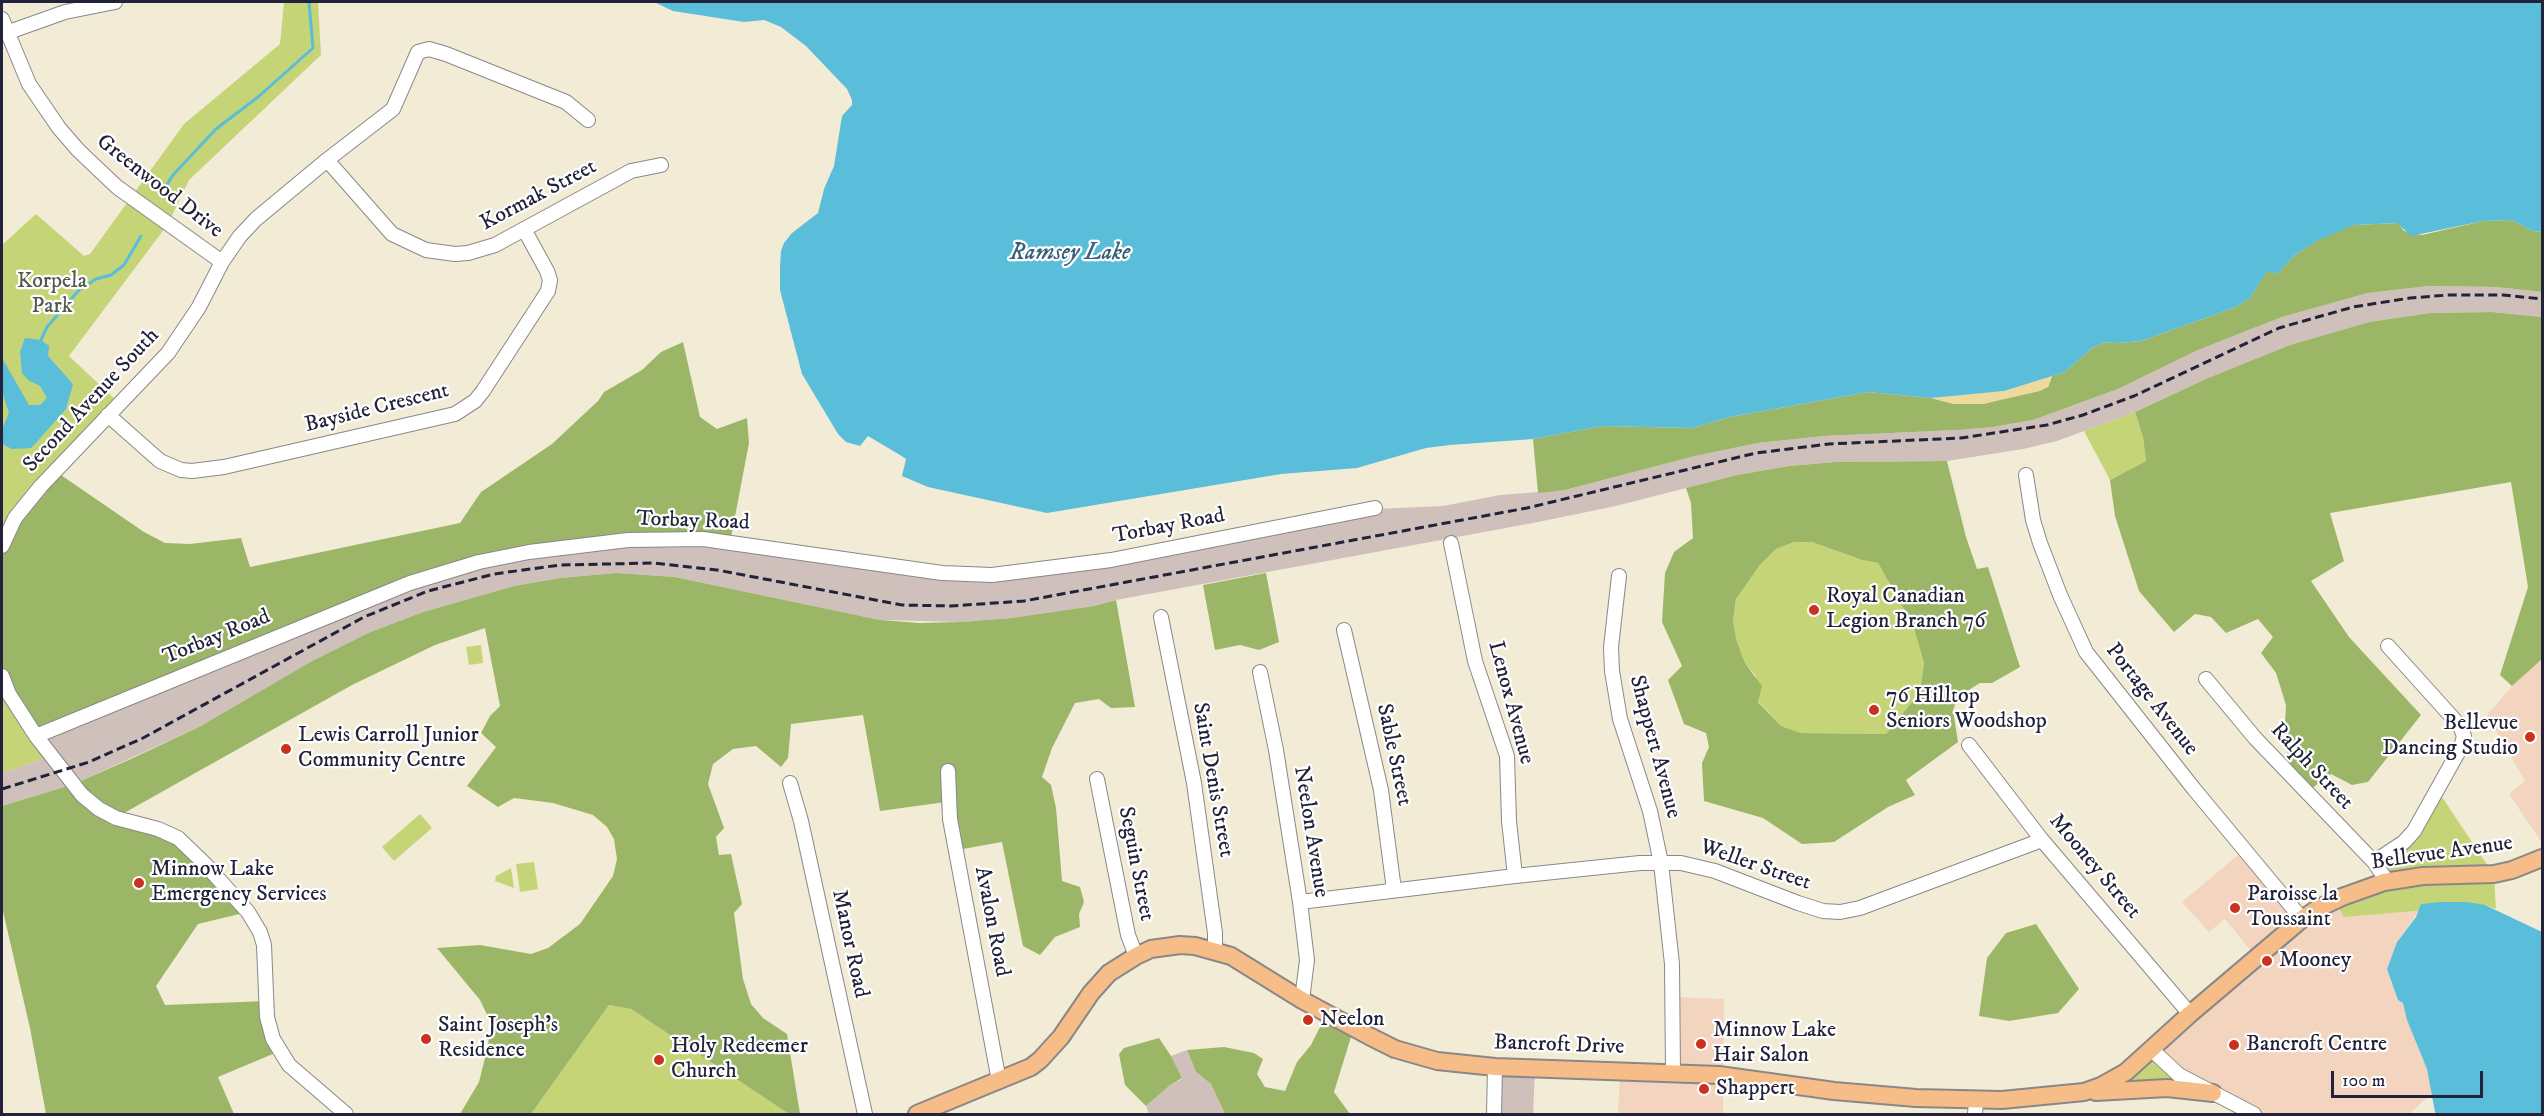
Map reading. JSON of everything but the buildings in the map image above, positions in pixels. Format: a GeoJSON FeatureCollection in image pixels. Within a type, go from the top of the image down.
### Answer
{"type":"FeatureCollection","features":[{"type":"Feature","properties":{"kind":"main road","name":"Bellevue Avenue"},"geometry":{"type":"LineString","coordinates":[[2151,1049],[2302,919],[2342,897],[2387,881],[2423,876],[2494,874],[2512,870],[2542,858]]}},
{"type":"Feature","properties":{"kind":"main road","name":"Bancroft Drive"},"geometry":{"type":"LineString","coordinates":[[917,1114],[1031,1067],[1041,1060],[1071,1025],[1100,983],[1122,964],[1151,950],[1180,945],[1231,956],[1302,1000],[1403,1052],[1437,1061],[1496,1067],[1742,1077],[1976,1108],[2084,1092],[2101,1086],[2126,1072],[2151,1049]]}},
{"type":"Feature","properties":{"kind":"main road"},"geometry":{"type":"LineString","coordinates":[[2084,1092],[2167,1088],[2213,1093]]}},
{"type":"Feature","properties":{"kind":"street"},"geometry":{"type":"LineString","coordinates":[[6,33],[65,12],[115,2]]}},
{"type":"Feature","properties":{"kind":"street","name":"Greenwood Drive"},"geometry":{"type":"LineString","coordinates":[[2,19],[6,33],[34,92],[78,150],[117,187],[222,262]]}},
{"type":"Feature","properties":{"kind":"street","name":"Second Avenue South"},"geometry":{"type":"LineString","coordinates":[[2,546],[15,518],[29,500],[168,353],[199,307],[222,262],[246,228],[327,160],[393,109],[418,52],[429,49],[566,102],[588,120]]}},
{"type":"Feature","properties":{"kind":"street","name":"Kormak Street"},"geometry":{"type":"LineString","coordinates":[[327,160],[384,226],[414,246],[440,253],[468,253],[495,246],[632,171],[661,165]]}},
{"type":"Feature","properties":{"kind":"street","name":"Bayside Crescent"},"geometry":{"type":"LineString","coordinates":[[108,415],[160,461],[181,470],[192,471],[224,467],[454,414],[475,401],[483,391],[548,291],[550,280],[547,271],[525,229]]}},
{"type":"Feature","properties":{"kind":"street","name":"Portage Avenue"},"geometry":{"type":"LineString","coordinates":[[2026,475],[2033,520],[2040,543],[2086,652],[2194,789],[2302,919]]}},
{"type":"Feature","properties":{"kind":"street","name":"Torbay Road"},"geometry":{"type":"LineString","coordinates":[[36,736],[410,583],[479,562],[529,552],[628,540],[703,539],[932,572],[992,575],[1111,560],[1375,508]]}},
{"type":"Feature","properties":{"kind":"street","name":"Lenox Avenue"},"geometry":{"type":"LineString","coordinates":[[1451,543],[1475,661],[1507,756],[1509,820],[1515,876]]}},
{"type":"Feature","properties":{"kind":"street","name":"Shappert Avenue"},"geometry":{"type":"LineString","coordinates":[[1620,576],[1611,647],[1612,671],[1620,719],[1650,810],[1661,863],[1672,964],[1673,1073]]}},
{"type":"Feature","properties":{"kind":"street","name":"Saint Denis Street"},"geometry":{"type":"LineString","coordinates":[[1161,617],[1194,783],[1215,933],[1215,951]]}},
{"type":"Feature","properties":{"kind":"street","name":"Sable Street"},"geometry":{"type":"LineString","coordinates":[[1344,630],[1382,790],[1394,891]]}},
{"type":"Feature","properties":{"kind":"street"},"geometry":{"type":"LineString","coordinates":[[2374,862],[2404,842],[2414,831],[2461,747],[2464,736],[2460,726],[2388,646]]}},
{"type":"Feature","properties":{"kind":"street","name":"Neelon Avenue"},"geometry":{"type":"LineString","coordinates":[[1260,672],[1276,750],[1300,902],[1307,960],[1302,1000]]}},
{"type":"Feature","properties":{"kind":"street"},"geometry":{"type":"LineString","coordinates":[[2,676],[9,694],[36,736],[74,786],[99,809],[116,818],[158,829],[178,838],[196,854],[236,898],[255,923],[264,945],[267,1017],[273,1039],[289,1065],[346,1114]]}},
{"type":"Feature","properties":{"kind":"street","name":"Ralph Street"},"geometry":{"type":"LineString","coordinates":[[2206,679],[2255,738],[2374,862],[2387,881]]}},
{"type":"Feature","properties":{"kind":"street","name":"Mooney Street"},"geometry":{"type":"LineString","coordinates":[[1969,746],[2042,840],[2190,1014]]}},
{"type":"Feature","properties":{"kind":"street","name":"Avalon Road"},"geometry":{"type":"LineString","coordinates":[[948,771],[950,819],[999,1081]]}},
{"type":"Feature","properties":{"kind":"street","name":"Seguin Street"},"geometry":{"type":"LineString","coordinates":[[1097,780],[1128,935],[1136,956]]}},
{"type":"Feature","properties":{"kind":"street","name":"Manor Road"},"geometry":{"type":"LineString","coordinates":[[790,783],[801,821],[865,1114]]}},
{"type":"Feature","properties":{"kind":"street","name":"Weller Street"},"geometry":{"type":"LineString","coordinates":[[1300,902],[1640,863],[1681,863],[1705,868],[1823,911],[1840,912],[1860,908],[2042,840]]}},
{"type":"Feature","properties":{"kind":"street"},"geometry":{"type":"LineString","coordinates":[[2151,1049],[2179,1075],[2254,1114]]}},
{"type":"Feature","properties":{"kind":"street"},"geometry":{"type":"LineString","coordinates":[[1494,1114],[1496,1067]]}},
{"type":"Feature","properties":{"kind":"shaded area"},"geometry":{"type":"Polygon","coordinates":[[[2429,286],[2496,287],[2542,292],[2542,317],[2492,312],[2430,313],[2369,322],[2290,345],[2208,378],[2135,412],[2057,441],[2023,449],[1947,461],[1835,462],[1789,466],[1737,475],[1616,506],[1533,523],[1116,600],[1094,606],[1011,618],[961,622],[880,620],[675,577],[616,573],[560,578],[514,586],[423,612],[368,633],[312,661],[199,727],[74,784],[2,806],[2,773],[52,756],[37,737],[480,563],[674,540],[992,576],[1375,509],[1443,506],[1500,495],[1565,490],[1695,456],[1758,443],[1824,436],[1958,430],[2033,420],[2118,389],[2198,350],[2282,317],[2368,293],[2429,286]]]}},
{"type":"Feature","properties":{"kind":"shaded area"},"geometry":{"type":"Polygon","coordinates":[[[2542,659],[2542,843],[2509,794],[2525,781],[2487,715],[2512,686],[2542,659]]]}},
{"type":"Feature","properties":{"kind":"shaded area"},"geometry":{"type":"Polygon","coordinates":[[[2245,849],[2303,919],[2335,901],[2345,917],[2420,909],[2397,942],[2387,969],[2398,1000],[2403,1002],[2407,1020],[2427,1069],[2432,1089],[2431,1094],[2409,1114],[2252,1114],[2151,1050],[2257,958],[2225,919],[2209,932],[2182,902],[2245,849]]]}},
{"type":"Feature","properties":{"kind":"shaded area"},"geometry":{"type":"Polygon","coordinates":[[[1674,997],[1724,999],[1723,1114],[1618,1114],[1620,1072],[1674,1073],[1674,997]]]}},
{"type":"Feature","properties":{"kind":"shaded area"},"geometry":{"type":"Polygon","coordinates":[[[1187,1050],[1196,1072],[1211,1084],[1225,1114],[1149,1114],[1146,1106],[1169,1086],[1182,1079],[1171,1056],[1187,1050]]]}},
{"type":"Feature","properties":{"kind":"shaded area"},"geometry":{"type":"Polygon","coordinates":[[[1496,1069],[1535,1070],[1533,1114],[1495,1114],[1496,1069]]]}},
{"type":"Feature","properties":{"kind":"green space","name":"Korpela Park"},"geometry":{"type":"Polygon","coordinates":[[[284,2],[318,2],[321,55],[189,180],[168,224],[69,356],[119,403],[85,440],[2,549],[2,245],[36,214],[84,256],[90,254],[184,124],[280,44],[284,2]]]}},
{"type":"Feature","properties":{"kind":"green space"},"geometry":{"type":"Polygon","coordinates":[[[2512,220],[2533,231],[2542,232],[2542,292],[2496,287],[2429,286],[2368,293],[2282,317],[2198,350],[2118,389],[2033,420],[1958,430],[1824,436],[1758,443],[1695,456],[1565,490],[1538,493],[1533,439],[1603,426],[1692,428],[1730,417],[1868,392],[1931,398],[1954,404],[1983,404],[2048,387],[2052,376],[2065,372],[2092,348],[2105,342],[2141,341],[2236,307],[2250,298],[2267,270],[2277,274],[2296,254],[2329,233],[2354,225],[2398,223],[2404,231],[2422,235],[2483,221],[2512,220]]]}},
{"type":"Feature","properties":{"kind":"green space"},"geometry":{"type":"Polygon","coordinates":[[[2492,312],[2542,317],[2542,659],[2512,686],[2500,675],[2528,587],[2511,482],[2330,513],[2344,561],[2311,581],[2349,637],[2421,715],[2368,782],[2352,785],[2331,774],[2311,789],[2294,774],[2284,741],[2286,705],[2276,673],[2261,653],[2273,637],[2258,619],[2226,633],[2211,617],[2195,614],[2174,632],[2139,591],[2115,516],[2110,480],[2146,461],[2143,437],[2135,412],[2208,378],[2290,345],[2369,322],[2430,313],[2492,312]]]}},
{"type":"Feature","properties":{"kind":"green space"},"geometry":{"type":"Polygon","coordinates":[[[683,342],[700,417],[717,429],[747,418],[749,443],[730,543],[674,540],[480,563],[37,737],[2,673],[2,549],[55,471],[144,532],[165,543],[190,544],[241,538],[250,567],[460,523],[481,492],[552,444],[598,401],[604,392],[642,370],[661,352],[683,342]]]}},
{"type":"Feature","properties":{"kind":"green space"},"geometry":{"type":"Polygon","coordinates":[[[2135,412],[2143,437],[2146,461],[2110,480],[2084,431],[2135,412]]]}},
{"type":"Feature","properties":{"kind":"green space"},"geometry":{"type":"Polygon","coordinates":[[[1947,461],[1966,537],[1977,569],[1988,567],[2020,667],[1992,683],[1980,683],[1959,696],[1953,710],[1958,742],[1906,780],[1915,795],[1888,807],[1834,842],[1802,844],[1763,818],[1704,801],[1702,763],[1709,747],[1706,733],[1684,724],[1668,680],[1682,666],[1662,622],[1665,573],[1674,552],[1693,538],[1691,503],[1686,488],[1737,475],[1789,466],[1835,462],[1947,461]],[[1794,542],[1776,549],[1760,565],[1736,599],[1733,621],[1737,642],[1745,663],[1762,686],[1758,702],[1781,726],[1801,733],[1886,734],[1920,692],[1924,663],[1913,625],[1878,563],[1862,560],[1812,542],[1794,542]]]}},
{"type":"Feature","properties":{"kind":"green space"},"geometry":{"type":"Polygon","coordinates":[[[1794,542],[1812,542],[1862,560],[1878,563],[1913,625],[1924,663],[1920,692],[1886,734],[1801,733],[1781,726],[1758,701],[1756,676],[1745,663],[1737,642],[1733,621],[1736,599],[1760,565],[1776,549],[1794,542]]]}},
{"type":"Feature","properties":{"kind":"green space"},"geometry":{"type":"Polygon","coordinates":[[[616,573],[675,577],[880,620],[919,623],[1011,618],[1094,606],[1116,600],[1135,707],[1111,708],[1099,699],[1075,703],[1052,748],[1042,777],[1051,785],[1056,808],[1062,881],[1080,887],[1084,902],[1079,914],[1080,927],[1055,937],[1040,955],[1023,946],[1002,842],[957,850],[953,801],[880,811],[863,715],[791,724],[788,758],[781,767],[756,746],[733,749],[713,764],[708,784],[724,828],[716,837],[719,855],[731,854],[742,904],[734,913],[743,979],[751,1004],[763,1018],[787,1034],[800,1114],[789,1114],[631,1009],[609,1005],[531,1114],[460,1114],[479,1082],[488,1046],[490,1021],[480,1000],[437,948],[480,945],[531,954],[548,948],[580,924],[613,876],[617,859],[614,839],[607,827],[593,815],[553,803],[514,798],[498,807],[467,786],[496,747],[481,733],[490,716],[500,706],[485,628],[435,645],[352,685],[117,817],[158,828],[248,912],[198,924],[156,986],[165,1005],[267,1001],[280,1051],[218,1077],[234,1114],[46,1114],[30,1028],[2,907],[2,806],[74,784],[133,758],[199,727],[312,661],[368,633],[423,612],[514,586],[560,578],[616,573]]]}},
{"type":"Feature","properties":{"kind":"green space"},"geometry":{"type":"Polygon","coordinates":[[[1266,573],[1279,642],[1259,650],[1240,645],[1215,650],[1203,585],[1266,573]]]}},
{"type":"Feature","properties":{"kind":"green space"},"geometry":{"type":"Polygon","coordinates":[[[481,645],[483,663],[469,665],[466,647],[481,645]]]}},
{"type":"Feature","properties":{"kind":"green space"},"geometry":{"type":"Polygon","coordinates":[[[2,673],[52,756],[2,773],[2,673]]]}},
{"type":"Feature","properties":{"kind":"green space"},"geometry":{"type":"Polygon","coordinates":[[[2438,791],[2494,875],[2496,909],[2485,905],[2344,917],[2335,901],[2388,882],[2375,862],[2394,850],[2438,791]]]}},
{"type":"Feature","properties":{"kind":"green space"},"geometry":{"type":"Polygon","coordinates":[[[420,814],[432,828],[394,861],[382,847],[420,814]]]}},
{"type":"Feature","properties":{"kind":"green space"},"geometry":{"type":"Polygon","coordinates":[[[534,862],[538,889],[520,892],[516,864],[534,862]]]}},
{"type":"Feature","properties":{"kind":"green space"},"geometry":{"type":"Polygon","coordinates":[[[511,868],[514,888],[495,881],[496,876],[511,868]]]}},
{"type":"Feature","properties":{"kind":"green space"},"geometry":{"type":"Polygon","coordinates":[[[2036,924],[2079,989],[2058,1013],[2009,1021],[1979,1016],[1987,958],[2006,933],[2036,924]]]}},
{"type":"Feature","properties":{"kind":"green space"},"geometry":{"type":"Polygon","coordinates":[[[609,1005],[631,1009],[789,1114],[531,1114],[609,1005]]]}},
{"type":"Feature","properties":{"kind":"green space"},"geometry":{"type":"Polygon","coordinates":[[[1323,1021],[1351,1037],[1334,1092],[1350,1114],[1225,1114],[1211,1084],[1196,1072],[1187,1050],[1224,1047],[1254,1053],[1263,1059],[1257,1074],[1265,1087],[1285,1091],[1297,1062],[1311,1045],[1323,1021]]]}},
{"type":"Feature","properties":{"kind":"green space"},"geometry":{"type":"Polygon","coordinates":[[[1159,1038],[1182,1078],[1146,1106],[1125,1085],[1119,1054],[1124,1048],[1159,1038]]]}},
{"type":"Feature","properties":{"kind":"green space"},"geometry":{"type":"Polygon","coordinates":[[[2151,1050],[2213,1094],[2101,1087],[2151,1050]]]}},
{"type":"Feature","properties":{"kind":"sand"},"geometry":{"type":"Polygon","coordinates":[[[2052,376],[2048,387],[2040,391],[1983,404],[1954,404],[1931,398],[2004,391],[2052,376]]]}},
{"type":"Feature","properties":{"kind":"water","name":"Ramsey Lake"},"geometry":{"type":"Polygon","coordinates":[[[654,2],[2542,2],[2542,232],[2533,231],[2512,220],[2483,221],[2411,236],[2397,223],[2354,225],[2319,240],[2296,254],[2277,274],[2267,271],[2250,298],[2236,307],[2141,341],[2105,342],[2092,348],[2065,372],[2004,391],[1931,398],[1868,392],[1730,417],[1692,428],[1603,426],[1533,439],[1426,448],[1357,468],[1281,474],[1047,513],[928,487],[902,476],[906,459],[868,436],[860,446],[846,442],[838,434],[802,374],[780,290],[780,267],[784,243],[792,233],[818,213],[824,189],[834,166],[842,116],[852,105],[852,100],[847,89],[806,46],[781,27],[764,20],[744,22],[673,11],[654,2]]]}},
{"type":"Feature","properties":{"kind":"water"},"geometry":{"type":"Polygon","coordinates":[[[25,338],[41,340],[49,346],[48,356],[73,384],[66,409],[34,445],[31,448],[12,449],[2,444],[2,429],[9,413],[2,392],[2,358],[29,405],[40,405],[47,398],[40,386],[28,380],[22,373],[20,352],[25,338]]]}},
{"type":"Feature","properties":{"kind":"water"},"geometry":{"type":"Polygon","coordinates":[[[2441,902],[2485,905],[2542,932],[2542,1114],[2437,1114],[2435,1112],[2427,1069],[2407,1020],[2403,1003],[2398,1000],[2387,969],[2397,942],[2416,917],[2421,904],[2441,902]]]}},
{"type":"Feature","properties":{"kind":"waterway"},"geometry":{"type":"LineString","coordinates":[[166,186],[173,175],[216,129],[258,97],[313,48],[309,2]]}},
{"type":"Feature","properties":{"kind":"waterway"},"geometry":{"type":"LineString","coordinates":[[41,340],[47,327],[79,290],[96,279],[111,275],[124,265],[141,236]]}},
{"type":"Feature","properties":{"kind":"railway"},"geometry":{"type":"LineString","coordinates":[[2,789],[89,762],[143,738],[364,617],[428,591],[494,574],[560,565],[654,563],[717,570],[902,605],[951,606],[1024,601],[1527,508],[1756,453],[1829,444],[1961,438],[2047,425],[2083,415],[2134,396],[2279,328],[2353,307],[2448,295],[2503,295],[2542,299]]}},
{"type":"Feature","properties":{"kind":"place","name":"Royal Canadian Legion Branch 76"},"geometry":{"type":"Point","coordinates":[1814,610]}},
{"type":"Feature","properties":{"kind":"place","name":"76 Hilltop Seniors Woodshop"},"geometry":{"type":"Point","coordinates":[1874,710]}},
{"type":"Feature","properties":{"kind":"place","name":"Bellevue Dancing Studio"},"geometry":{"type":"Point","coordinates":[2530,737]}},
{"type":"Feature","properties":{"kind":"place","name":"Lewis Carroll Junior Community Centre"},"geometry":{"type":"Point","coordinates":[286,749]}},
{"type":"Feature","properties":{"kind":"place","name":"Minnow Lake Emergency Services"},"geometry":{"type":"Point","coordinates":[139,883]}},
{"type":"Feature","properties":{"kind":"place","name":"Paroisse la Toussaint"},"geometry":{"type":"Point","coordinates":[2235,908]}},
{"type":"Feature","properties":{"kind":"place","name":"Mooney"},"geometry":{"type":"Point","coordinates":[2267,961]}},
{"type":"Feature","properties":{"kind":"place","name":"Neelon"},"geometry":{"type":"Point","coordinates":[1308,1020]}},
{"type":"Feature","properties":{"kind":"place","name":"Saint Joseph's Residence"},"geometry":{"type":"Point","coordinates":[426,1039]}},
{"type":"Feature","properties":{"kind":"place","name":"Minnow Lake Hair Salon"},"geometry":{"type":"Point","coordinates":[1701,1044]}},
{"type":"Feature","properties":{"kind":"place","name":"Bancroft Centre"},"geometry":{"type":"Point","coordinates":[2234,1045]}},
{"type":"Feature","properties":{"kind":"place","name":"Holy Redeemer Church"},"geometry":{"type":"Point","coordinates":[659,1060]}},
{"type":"Feature","properties":{"kind":"place","name":"Shappert"},"geometry":{"type":"Point","coordinates":[1704,1089]}}]}
